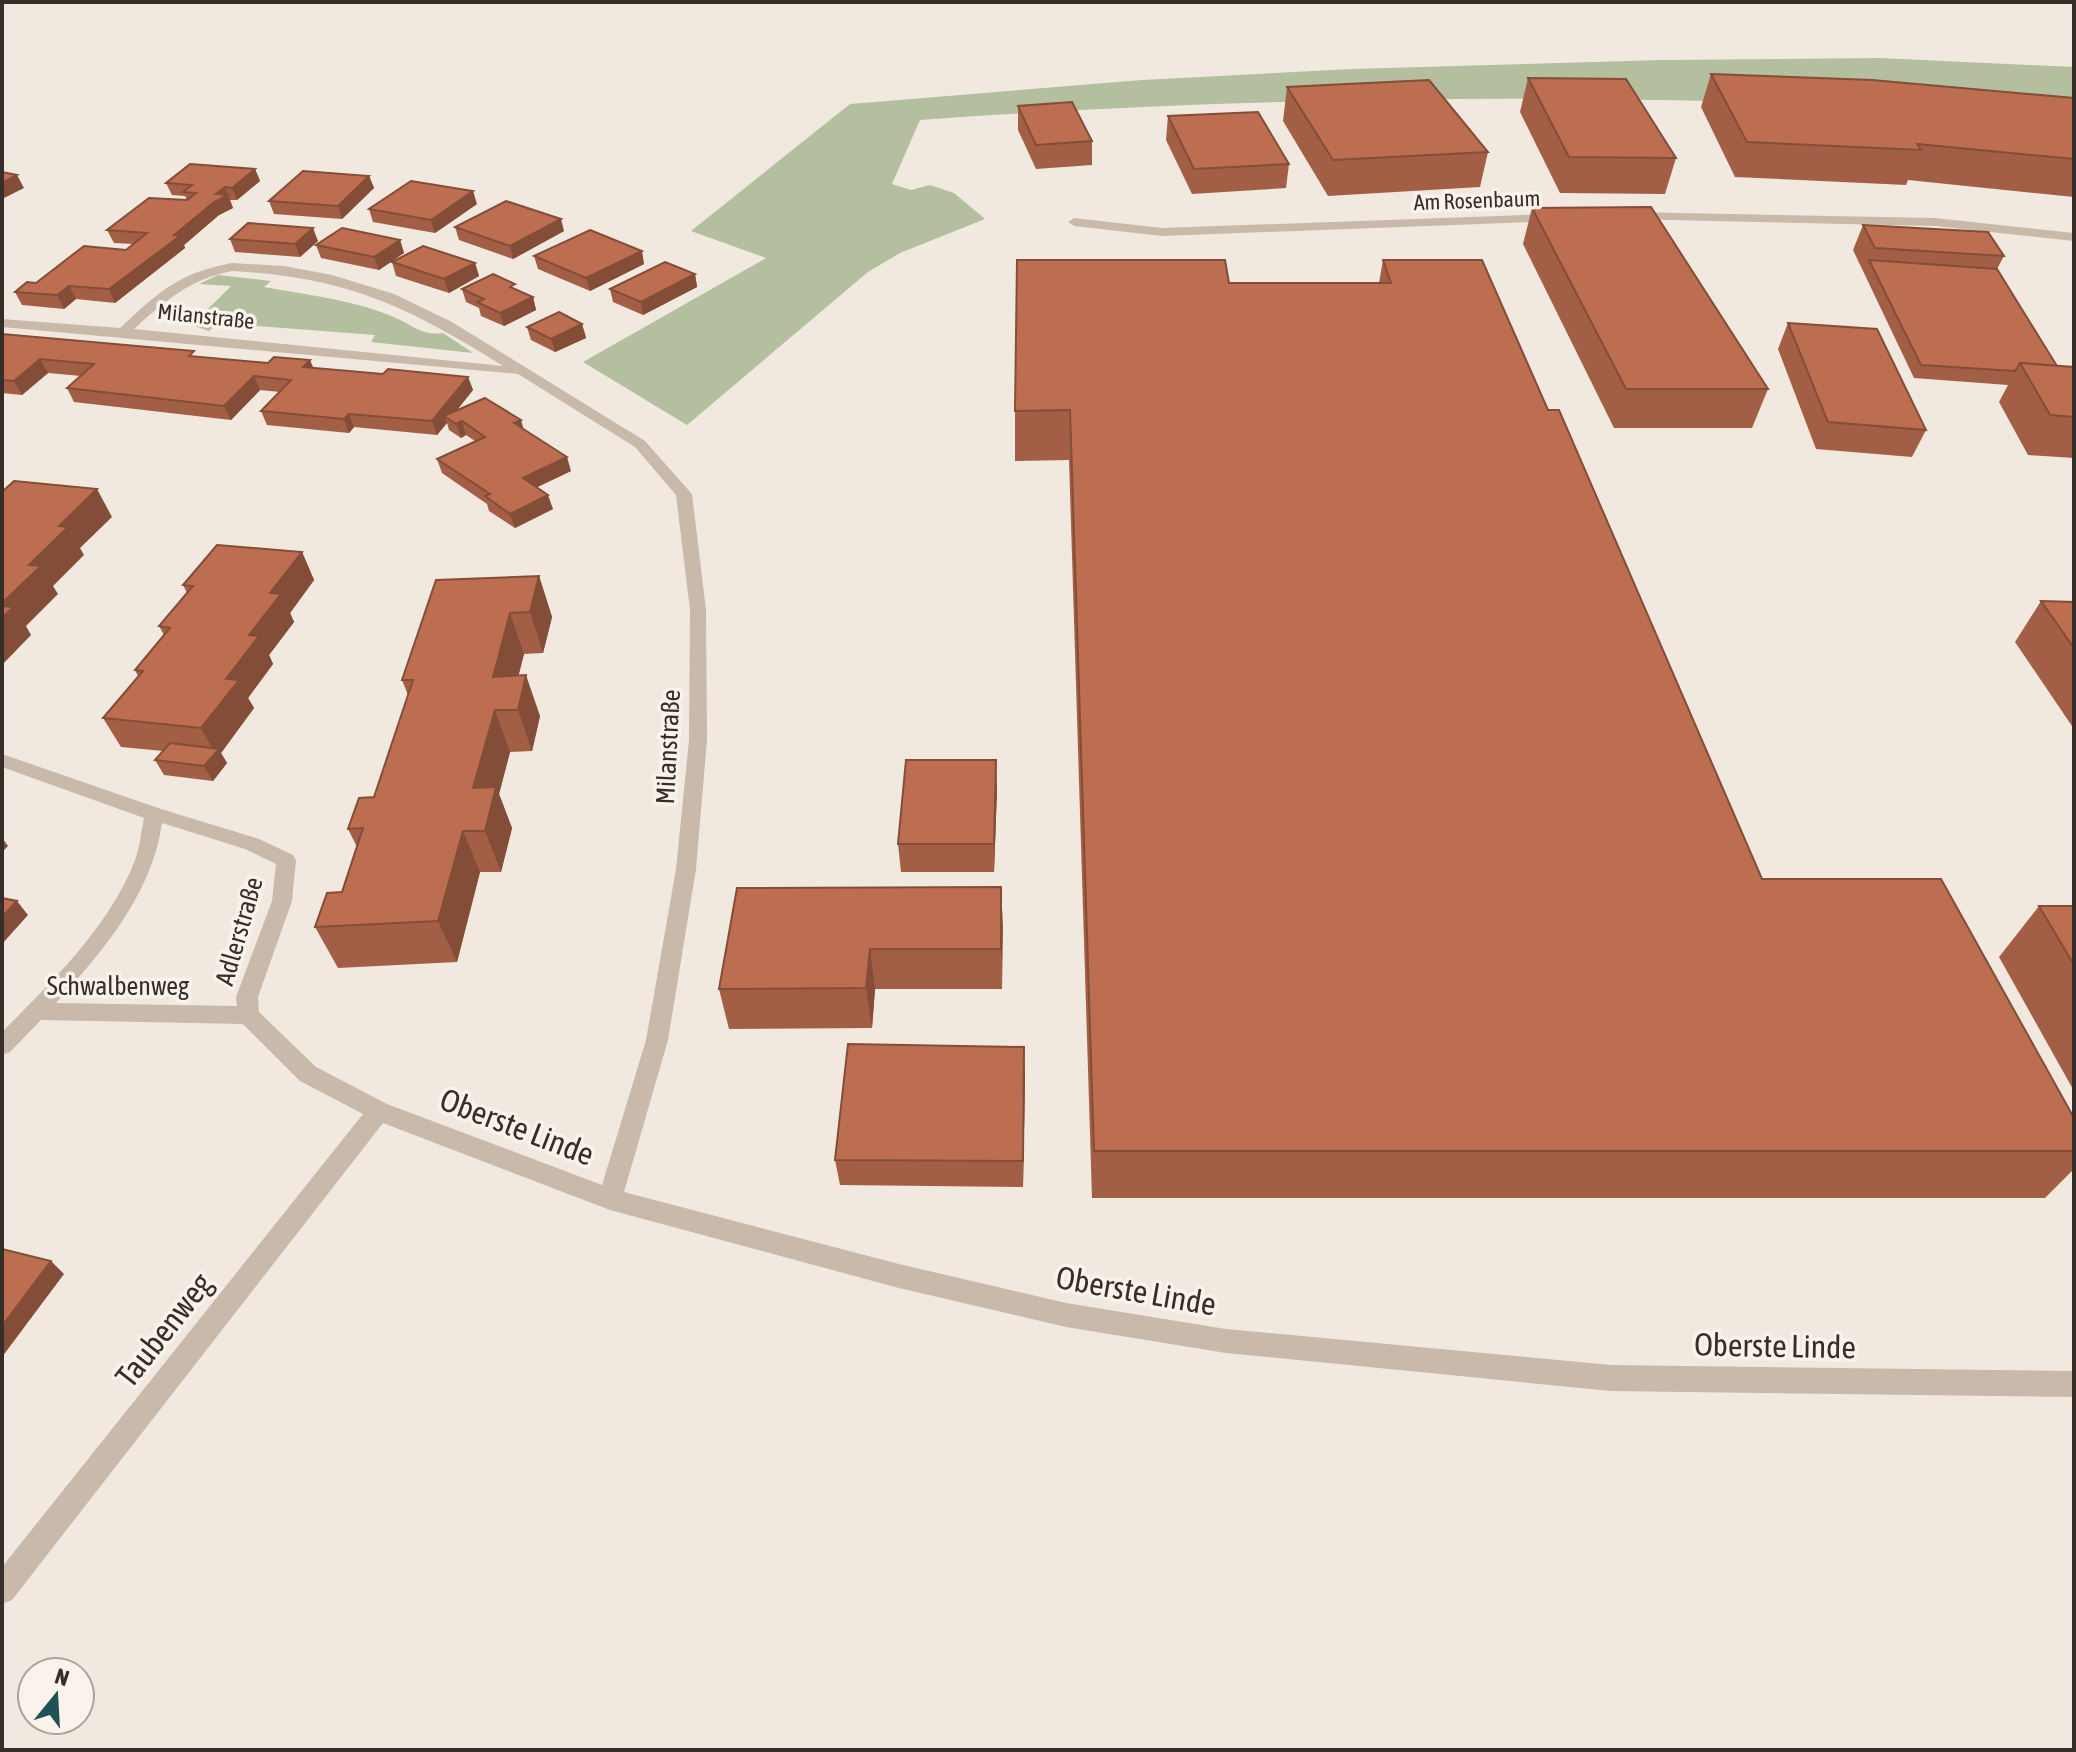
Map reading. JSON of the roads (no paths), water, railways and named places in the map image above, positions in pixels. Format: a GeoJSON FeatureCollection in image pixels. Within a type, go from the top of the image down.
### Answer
{"type":"FeatureCollection","features":[{"type":"Feature","properties":{"kind":"street"},"geometry":{"type":"LineString","coordinates":[[1614,216],[1935,222],[2074,237]]}},
{"type":"Feature","properties":{"kind":"street","name":"Am Rosenbaum"},"geometry":{"type":"LineString","coordinates":[[1074,222],[1162,232],[1567,217]]}},
{"type":"Feature","properties":{"kind":"street","name":"Milanstraße"},"geometry":{"type":"LineString","coordinates":[[123,332],[170,289],[205,272],[232,267],[284,270],[328,278],[389,297],[447,325],[640,444],[684,494],[698,610],[698,740],[686,869],[657,1040],[610,1199]]}},
{"type":"Feature","properties":{"kind":"street","name":"Milanstraße"},"geometry":{"type":"LineString","coordinates":[[2,323],[523,372]]}},
{"type":"Feature","properties":{"kind":"street","name":"Adlerstraße"},"geometry":{"type":"LineString","coordinates":[[2,760],[154,814],[252,844],[286,860],[282,901],[247,997],[248,1015]]}},
{"type":"Feature","properties":{"kind":"street"},"geometry":{"type":"LineString","coordinates":[[36,1011],[121,907],[144,862],[154,814]]}},
{"type":"Feature","properties":{"kind":"street","name":"Schwalbenweg"},"geometry":{"type":"LineString","coordinates":[[2,1046],[36,1011],[248,1015]]}},
{"type":"Feature","properties":{"kind":"street","name":"Oberste Linde"},"geometry":{"type":"LineString","coordinates":[[248,1015],[308,1074],[379,1111],[610,1199],[899,1276],[1066,1315],[1226,1341],[1611,1378],[2074,1384]]}},
{"type":"Feature","properties":{"kind":"street","name":"Taubenweg"},"geometry":{"type":"LineString","coordinates":[[2,1590],[379,1111]]}}]}
